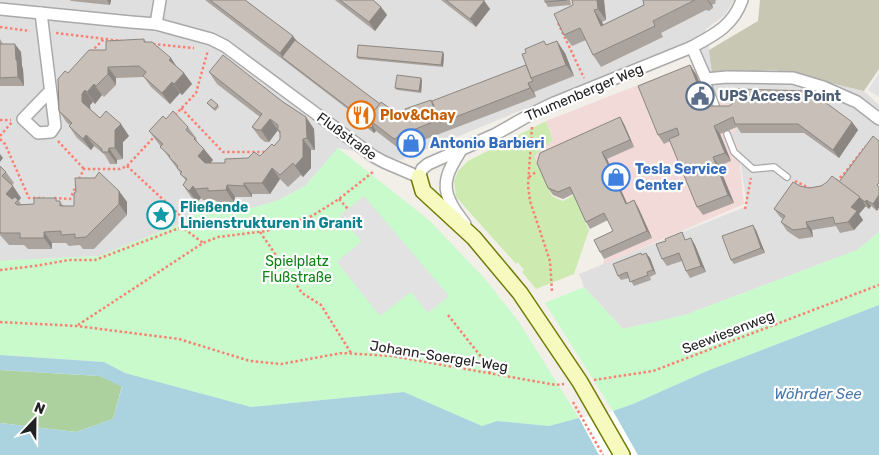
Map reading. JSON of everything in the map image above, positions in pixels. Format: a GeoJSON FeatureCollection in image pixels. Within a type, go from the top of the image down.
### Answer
{"type":"FeatureCollection","features":[{"type":"Feature","properties":{"kind":"street"},"geometry":{"type":"LineString","coordinates":[[156,24],[160,0]]}},
{"type":"Feature","properties":{"kind":"street","name":"Thumenberger Weg"},"geometry":{"type":"LineString","coordinates":[[419,177],[422,169],[428,164],[494,135],[554,102],[692,47],[713,35],[731,21],[742,0]]}},
{"type":"Feature","properties":{"kind":"street","name":"Flußstraße"},"geometry":{"type":"LineString","coordinates":[[0,9],[156,24],[211,39],[224,46],[373,156],[419,177]]}},
{"type":"Feature","properties":{"kind":"street"},"geometry":{"type":"LineString","coordinates":[[41,13],[55,126],[51,132],[38,133],[23,119],[50,92]]}},
{"type":"Feature","properties":{"kind":"street"},"geometry":{"type":"LineString","coordinates":[[692,47],[706,79],[727,77],[793,78],[823,87],[857,102],[879,119]]}},
{"type":"Feature","properties":{"kind":"street"},"geometry":{"type":"LineString","coordinates":[[461,150],[447,175],[446,185],[449,200],[474,238]]}},
{"type":"Feature","properties":{"kind":"street"},"geometry":{"type":"LineString","coordinates":[[419,177],[423,191],[474,238],[524,299],[580,382],[622,455]]}},
{"type":"Feature","properties":{"kind":"lane"},"geometry":{"type":"LineString","coordinates":[[706,79],[718,111]]}},
{"type":"Feature","properties":{"kind":"lane"},"geometry":{"type":"LineString","coordinates":[[727,134],[734,152],[753,169],[774,167],[787,177]]}},
{"type":"Feature","properties":{"kind":"path"},"geometry":{"type":"LineString","coordinates":[[558,23],[589,89]]}},
{"type":"Feature","properties":{"kind":"path"},"geometry":{"type":"LineString","coordinates":[[0,27],[125,41]]}},
{"type":"Feature","properties":{"kind":"path"},"geometry":{"type":"LineString","coordinates":[[91,52],[104,39]]}},
{"type":"Feature","properties":{"kind":"path"},"geometry":{"type":"LineString","coordinates":[[153,44],[199,49]]}},
{"type":"Feature","properties":{"kind":"path"},"geometry":{"type":"LineString","coordinates":[[174,116],[196,92],[206,59]]}},
{"type":"Feature","properties":{"kind":"path"},"geometry":{"type":"LineString","coordinates":[[181,108],[223,152],[267,152]]}},
{"type":"Feature","properties":{"kind":"path"},"geometry":{"type":"LineString","coordinates":[[533,113],[528,185],[530,201],[550,261],[552,292]]}},
{"type":"Feature","properties":{"kind":"path"},"geometry":{"type":"LineString","coordinates":[[0,120],[13,120],[0,138],[5,144],[29,198],[45,198]]}},
{"type":"Feature","properties":{"kind":"path"},"geometry":{"type":"LineString","coordinates":[[51,132],[84,169],[120,170],[127,166],[154,138]]}},
{"type":"Feature","properties":{"kind":"path"},"geometry":{"type":"LineString","coordinates":[[836,181],[866,146]]}},
{"type":"Feature","properties":{"kind":"path"},"geometry":{"type":"LineString","coordinates":[[77,326],[203,243],[218,237],[266,231],[312,216],[338,199],[384,162]]}},
{"type":"Feature","properties":{"kind":"path"},"geometry":{"type":"LineString","coordinates":[[0,270],[69,260],[95,260],[182,227],[185,220],[127,166]]}},
{"type":"Feature","properties":{"kind":"path"},"geometry":{"type":"LineString","coordinates":[[54,198],[70,199],[84,169]]}},
{"type":"Feature","properties":{"kind":"path"},"geometry":{"type":"LineString","coordinates":[[745,209],[753,169]]}},
{"type":"Feature","properties":{"kind":"path"},"geometry":{"type":"LineString","coordinates":[[529,177],[537,171]]}},
{"type":"Feature","properties":{"kind":"path"},"geometry":{"type":"LineString","coordinates":[[787,177],[814,190]]}},
{"type":"Feature","properties":{"kind":"path"},"geometry":{"type":"LineString","coordinates":[[338,199],[348,209]]}},
{"type":"Feature","properties":{"kind":"path"},"geometry":{"type":"LineString","coordinates":[[182,227],[203,243]]}},
{"type":"Feature","properties":{"kind":"path"},"geometry":{"type":"LineString","coordinates":[[260,232],[302,293],[321,305],[351,354]]}},
{"type":"Feature","properties":{"kind":"path","name":"Seewiesenweg"},"geometry":{"type":"LineString","coordinates":[[580,382],[653,370],[879,285]]}},
{"type":"Feature","properties":{"kind":"path"},"geometry":{"type":"LineString","coordinates":[[448,315],[486,363],[490,374]]}},
{"type":"Feature","properties":{"kind":"path","name":"Johann-Soergel-Weg"},"geometry":{"type":"LineString","coordinates":[[0,322],[77,326],[179,339],[250,361],[281,364],[342,353],[392,356],[556,385],[580,382]]}},
{"type":"Feature","properties":{"kind":"path"},"geometry":{"type":"LineString","coordinates":[[581,416],[603,455]]}},
{"type":"Feature","properties":{"kind":"shaded area"},"geometry":{"type":"Polygon","coordinates":[[[0,0],[734,0],[725,15],[706,29],[713,73],[775,70],[864,91],[879,105],[879,232],[857,250],[685,315],[623,329],[584,287],[579,274],[747,206],[738,147],[731,135],[735,114],[692,64],[691,40],[401,160],[338,148],[305,186],[279,200],[242,211],[200,211],[180,224],[99,256],[0,261],[0,0]]]}},
{"type":"Feature","properties":{"kind":"shaded area"},"geometry":{"type":"Polygon","coordinates":[[[760,0],[879,0],[879,69],[864,91],[775,70],[712,73],[709,50],[758,21],[760,0]]]}},
{"type":"Feature","properties":{"kind":"shaded area"},"geometry":{"type":"Polygon","coordinates":[[[692,64],[735,114],[739,126],[732,135],[738,147],[744,204],[603,265],[604,259],[618,238],[609,220],[574,194],[563,199],[553,195],[534,156],[553,140],[546,121],[692,64]]]}},
{"type":"Feature","properties":{"kind":"shaded area"},"geometry":{"type":"Polygon","coordinates":[[[879,73],[879,97],[868,90],[879,73]]]}},
{"type":"Feature","properties":{"kind":"shaded area"},"geometry":{"type":"Polygon","coordinates":[[[364,196],[449,296],[428,313],[411,292],[380,316],[337,262],[362,241],[339,216],[364,196]]]}},
{"type":"Feature","properties":{"kind":"green space"},"geometry":{"type":"Polygon","coordinates":[[[546,121],[553,140],[534,156],[552,196],[563,201],[574,195],[589,230],[574,274],[536,289],[522,272],[524,270],[518,262],[516,264],[456,197],[454,181],[458,171],[468,161],[546,121]]]}},
{"type":"Feature","properties":{"kind":"green space","name":"Spielplatz Flußstraße"},"geometry":{"type":"Polygon","coordinates":[[[338,148],[429,220],[485,279],[519,322],[579,418],[549,426],[497,421],[482,426],[404,392],[251,407],[125,373],[104,362],[0,355],[0,261],[99,256],[180,224],[201,211],[242,211],[279,200],[305,186],[338,148]]]}},
{"type":"Feature","properties":{"kind":"green space"},"geometry":{"type":"Polygon","coordinates":[[[879,232],[879,305],[707,371],[613,411],[545,303],[584,287],[623,329],[685,315],[857,250],[879,232]]]}},
{"type":"Feature","properties":{"kind":"green space"},"geometry":{"type":"Polygon","coordinates":[[[0,370],[100,376],[122,386],[113,419],[76,432],[0,423],[0,370]]]}},
{"type":"Feature","properties":{"kind":"water","name":"Wöhrder See"},"geometry":{"type":"Polygon","coordinates":[[[879,305],[879,455],[0,455],[0,423],[76,432],[113,419],[122,387],[100,376],[0,370],[0,355],[104,362],[125,373],[251,407],[404,392],[482,426],[497,421],[549,426],[613,411],[633,404],[707,371],[879,305]]]}},
{"type":"Feature","properties":{"kind":"pier"},"geometry":{"type":"Polygon","coordinates":[[[613,411],[638,455],[599,455],[579,418],[613,411]]]}},
{"type":"Feature","properties":{"kind":"building"},"geometry":{"type":"Polygon","coordinates":[[[210,0],[245,0],[293,36],[280,53],[210,0]]]}},
{"type":"Feature","properties":{"kind":"building"},"geometry":{"type":"Polygon","coordinates":[[[340,0],[373,0],[381,7],[369,22],[340,0]]]}},
{"type":"Feature","properties":{"kind":"building"},"geometry":{"type":"Polygon","coordinates":[[[446,0],[484,0],[484,1],[470,19],[446,0]]]}},
{"type":"Feature","properties":{"kind":"building"},"geometry":{"type":"Polygon","coordinates":[[[545,0],[567,0],[545,2],[545,0]]]}},
{"type":"Feature","properties":{"kind":"building"},"geometry":{"type":"Polygon","coordinates":[[[572,0],[597,0],[598,9],[594,10],[601,26],[644,5],[643,0],[695,0],[653,21],[655,26],[593,55],[580,28],[564,35],[554,14],[573,5],[572,0]]]}},
{"type":"Feature","properties":{"kind":"building"},"geometry":{"type":"Polygon","coordinates":[[[144,39],[144,42],[152,42],[171,58],[169,60],[184,73],[162,93],[143,76],[146,72],[139,66],[108,67],[108,74],[96,86],[94,84],[87,92],[85,90],[82,94],[82,102],[100,118],[106,111],[121,124],[115,130],[115,148],[109,148],[108,152],[102,152],[102,149],[86,135],[83,139],[69,126],[72,123],[59,111],[58,79],[65,71],[68,73],[89,50],[106,50],[106,41],[144,39]]]}},
{"type":"Feature","properties":{"kind":"building"},"geometry":{"type":"Polygon","coordinates":[[[295,40],[380,104],[368,119],[373,126],[371,128],[348,111],[350,109],[282,57],[295,40]]]}},
{"type":"Feature","properties":{"kind":"building"},"geometry":{"type":"Polygon","coordinates":[[[544,41],[546,45],[557,41],[566,65],[531,78],[522,54],[526,53],[525,49],[544,41]]]}},
{"type":"Feature","properties":{"kind":"building"},"geometry":{"type":"Polygon","coordinates":[[[0,44],[15,44],[18,77],[0,78],[0,44]]]}},
{"type":"Feature","properties":{"kind":"building"},"geometry":{"type":"Polygon","coordinates":[[[358,45],[443,52],[441,65],[357,57],[358,45]]]}},
{"type":"Feature","properties":{"kind":"building"},"geometry":{"type":"Polygon","coordinates":[[[223,55],[283,102],[306,117],[307,138],[303,139],[303,157],[295,166],[293,163],[280,175],[272,168],[262,183],[244,183],[244,186],[227,185],[226,190],[208,191],[208,188],[195,189],[193,186],[189,191],[183,185],[187,179],[180,174],[182,172],[177,168],[178,166],[160,147],[163,144],[149,131],[163,116],[166,119],[173,111],[188,127],[186,130],[204,149],[198,156],[205,163],[225,163],[225,159],[248,158],[254,152],[260,156],[280,139],[278,125],[270,119],[261,130],[252,127],[262,114],[209,72],[223,55]]]}},
{"type":"Feature","properties":{"kind":"building"},"geometry":{"type":"Polygon","coordinates":[[[526,65],[533,81],[528,83],[530,88],[440,123],[432,101],[526,65]]]}},
{"type":"Feature","properties":{"kind":"building"},"geometry":{"type":"Polygon","coordinates":[[[690,65],[706,106],[729,106],[733,103],[735,89],[810,91],[852,122],[833,150],[798,124],[735,124],[733,117],[714,126],[725,153],[713,157],[728,195],[697,207],[669,139],[679,135],[677,128],[658,135],[638,86],[690,65]]]}},
{"type":"Feature","properties":{"kind":"building"},"geometry":{"type":"Polygon","coordinates":[[[397,75],[421,78],[419,91],[395,88],[397,75]]]}},
{"type":"Feature","properties":{"kind":"building"},"geometry":{"type":"Polygon","coordinates":[[[211,99],[218,105],[214,109],[207,103],[211,99]]]}},
{"type":"Feature","properties":{"kind":"building"},"geometry":{"type":"Polygon","coordinates":[[[431,100],[438,120],[394,139],[368,119],[381,102],[402,117],[406,113],[405,109],[431,100]]]}},
{"type":"Feature","properties":{"kind":"building"},"geometry":{"type":"Polygon","coordinates":[[[620,117],[630,140],[602,152],[626,204],[634,200],[647,231],[600,252],[594,240],[613,231],[604,213],[586,222],[570,187],[558,192],[548,188],[537,163],[540,153],[620,117]]]}},
{"type":"Feature","properties":{"kind":"building"},"geometry":{"type":"Polygon","coordinates":[[[873,136],[879,141],[879,183],[877,185],[879,187],[879,195],[873,204],[866,200],[865,202],[839,182],[873,136]]]}},
{"type":"Feature","properties":{"kind":"building"},"geometry":{"type":"Polygon","coordinates":[[[0,166],[6,172],[2,176],[13,186],[6,194],[12,199],[15,197],[18,200],[15,203],[17,205],[34,204],[34,198],[56,198],[56,201],[60,201],[60,206],[74,206],[75,178],[95,178],[99,172],[119,191],[119,204],[86,237],[75,238],[75,234],[61,235],[61,231],[44,232],[44,238],[20,238],[20,233],[1,233],[0,166]]]}},
{"type":"Feature","properties":{"kind":"building"},"geometry":{"type":"Polygon","coordinates":[[[832,176],[860,197],[851,207],[857,211],[848,222],[835,224],[833,217],[806,222],[808,228],[793,230],[781,222],[785,216],[774,209],[793,182],[809,188],[821,186],[832,176]]]}},
{"type":"Feature","properties":{"kind":"building"},"geometry":{"type":"Polygon","coordinates":[[[753,225],[761,248],[731,260],[722,236],[753,225]]]}},
{"type":"Feature","properties":{"kind":"building"},"geometry":{"type":"Polygon","coordinates":[[[682,232],[685,240],[691,238],[701,266],[686,271],[679,253],[662,259],[656,244],[682,232]]]}},
{"type":"Feature","properties":{"kind":"building"},"geometry":{"type":"Polygon","coordinates":[[[641,253],[642,255],[646,253],[653,270],[647,272],[648,275],[630,282],[627,272],[618,276],[613,264],[641,253]]]}},
{"type":"Feature","properties":{"kind":"place","name":"UPS Access Point"},"geometry":{"type":"Point","coordinates":[700,96]}},
{"type":"Feature","properties":{"kind":"place","name":"Plov&Chay"},"geometry":{"type":"Point","coordinates":[361,115]}},
{"type":"Feature","properties":{"kind":"place","name":"Antonio Barbieri"},"geometry":{"type":"Point","coordinates":[411,143]}},
{"type":"Feature","properties":{"kind":"place","name":"Tesla Service Center"},"geometry":{"type":"Point","coordinates":[616,177]}},
{"type":"Feature","properties":{"kind":"place","name":"Fließende Linienstrukturen in Granit"},"geometry":{"type":"Point","coordinates":[161,215]}}]}
